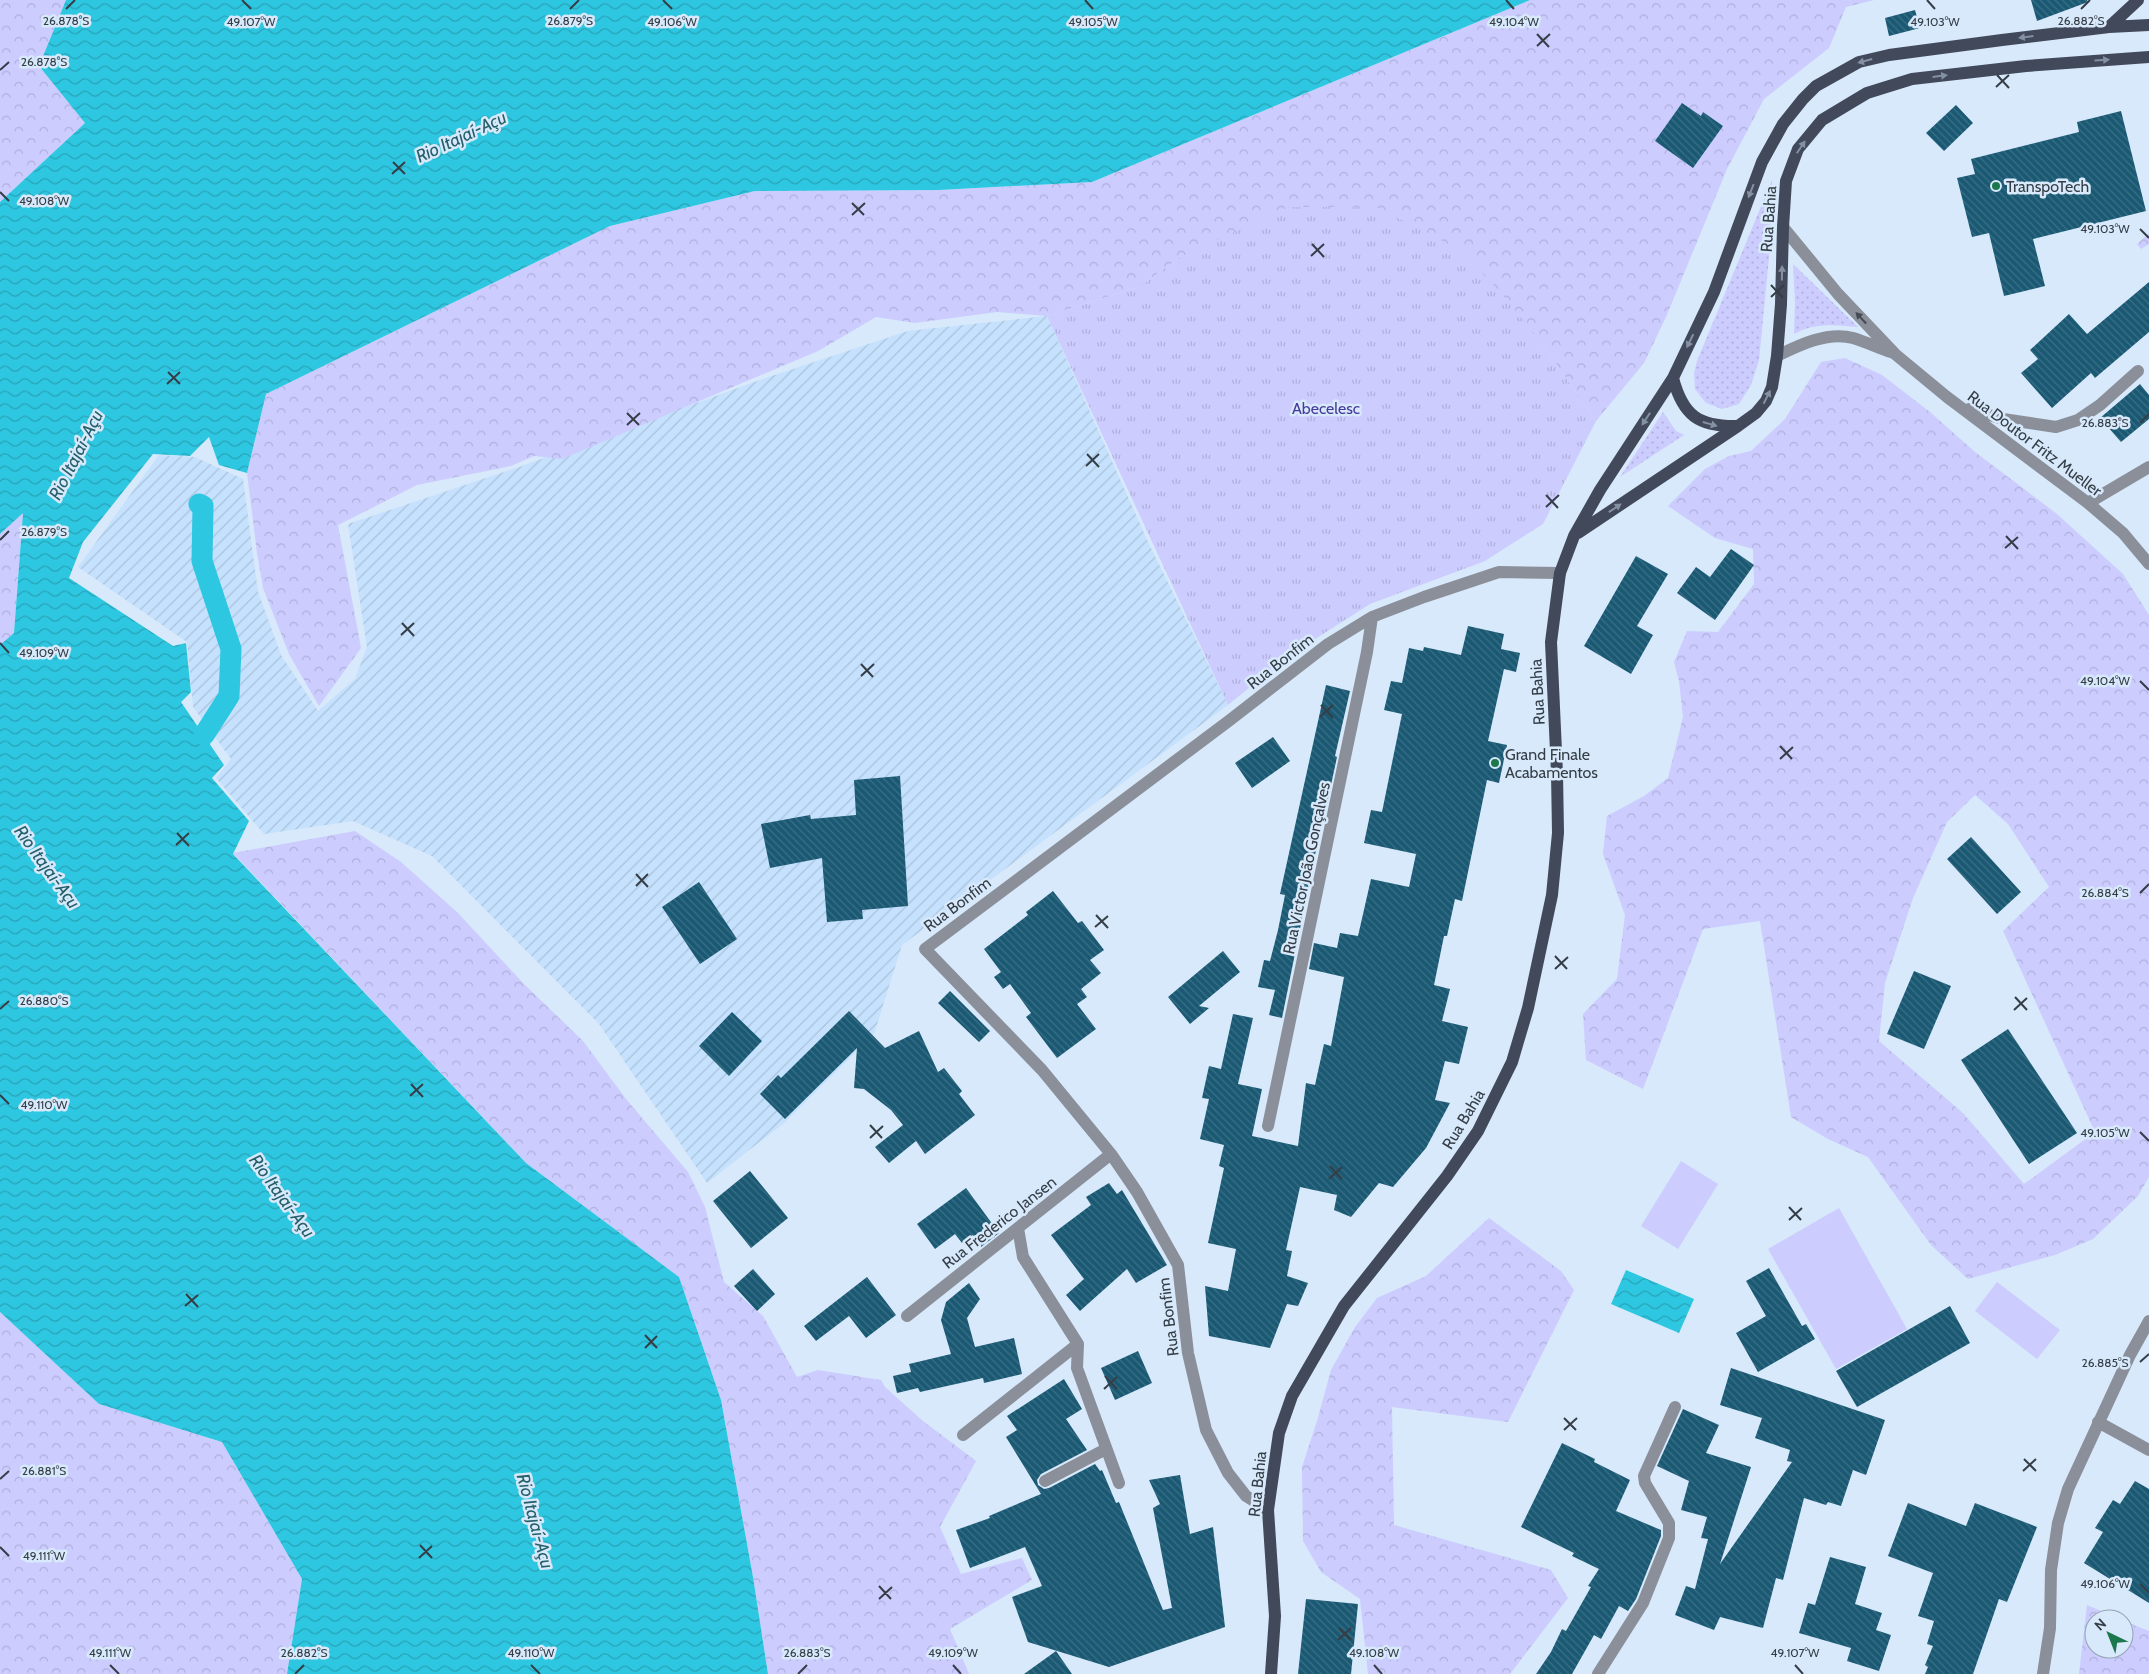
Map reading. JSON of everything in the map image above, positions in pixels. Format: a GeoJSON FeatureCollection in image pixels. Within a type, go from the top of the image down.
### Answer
{"type":"FeatureCollection","features":[{"type":"Feature","properties":{"kind":"main road"},"geometry":{"type":"LineString","coordinates":[[2109,27],[2138,0]]}},
{"type":"Feature","properties":{"kind":"main road","name":"Rua Bahia"},"geometry":{"type":"LineString","coordinates":[[1271,1674],[1276,1616],[1268,1510],[1280,1433],[1292,1396],[1344,1306],[1441,1183],[1478,1131],[1512,1062],[1528,1008],[1552,895],[1558,833],[1550,642],[1560,573],[1574,536],[1600,490],[1673,378],[1714,292],[1762,162],[1783,124],[1816,86],[1859,62],[1889,55],[2109,27],[2149,25]]}},
{"type":"Feature","properties":{"kind":"main road","name":"Rua Bahia"},"geometry":{"type":"LineString","coordinates":[[1574,536],[1756,414],[1766,401],[1772,387],[1777,356],[1781,304],[1782,227],[1786,181],[1798,148],[1822,120],[1867,93],[1912,79],[2026,66],[2149,57]]}},
{"type":"Feature","properties":{"kind":"main road"},"geometry":{"type":"LineString","coordinates":[[1673,378],[1678,397],[1689,413],[1706,424],[1723,427],[1738,426]]}},
{"type":"Feature","properties":{"kind":"street","name":"Rua Doutor Fritz Mueller"},"geometry":{"type":"LineString","coordinates":[[1782,227],[1838,294],[1895,354],[1961,407],[2088,503],[2123,533],[2149,564]]}},
{"type":"Feature","properties":{"kind":"street","name":"Rua Doutor Fritz Mueller"},"geometry":{"type":"LineString","coordinates":[[1777,356],[1799,345],[1826,338],[1852,338],[1895,354]]}},
{"type":"Feature","properties":{"kind":"street"},"geometry":{"type":"LineString","coordinates":[[1961,407],[2003,418],[2056,427],[2078,420],[2086,415],[2138,371]]}},
{"type":"Feature","properties":{"kind":"street"},"geometry":{"type":"LineString","coordinates":[[2088,503],[2149,467]]}},
{"type":"Feature","properties":{"kind":"street","name":"Rua Bonfim"},"geometry":{"type":"LineString","coordinates":[[1268,1510],[1246,1496],[1228,1473],[1206,1430],[1188,1353],[1178,1265],[1137,1192],[1111,1154],[1042,1070],[925,949],[1328,644],[1372,617],[1424,596],[1499,572],[1560,573]]}},
{"type":"Feature","properties":{"kind":"street","name":"Rua Victor João Gonçalves"},"geometry":{"type":"LineString","coordinates":[[1268,1126],[1368,652],[1372,617]]}},
{"type":"Feature","properties":{"kind":"street","name":"Rua Frederico Jansen"},"geometry":{"type":"LineString","coordinates":[[907,1316],[1111,1154]]}},
{"type":"Feature","properties":{"kind":"street"},"geometry":{"type":"LineString","coordinates":[[1018,1228],[1023,1257],[1078,1344],[1077,1368],[1119,1483]]}},
{"type":"Feature","properties":{"kind":"street"},"geometry":{"type":"LineString","coordinates":[[2043,1674],[2050,1628],[2051,1570],[2058,1523],[2068,1490],[2098,1422],[2130,1355],[2149,1321]]}},
{"type":"Feature","properties":{"kind":"street"},"geometry":{"type":"LineString","coordinates":[[963,1435],[1078,1344]]}},
{"type":"Feature","properties":{"kind":"street"},"geometry":{"type":"LineString","coordinates":[[1598,1674],[1643,1603],[1669,1538],[1669,1523],[1645,1483],[1644,1476],[1675,1407]]}},
{"type":"Feature","properties":{"kind":"street"},"geometry":{"type":"LineString","coordinates":[[2098,1422],[2149,1450]]}},
{"type":"Feature","properties":{"kind":"street"},"geometry":{"type":"LineString","coordinates":[[1045,1481],[1106,1449]]}},
{"type":"Feature","properties":{"kind":"shaded area"},"geometry":{"type":"Polygon","coordinates":[[[1047,316],[1149,544],[1228,705],[902,945],[874,1034],[784,1123],[707,1183],[599,1024],[432,856],[353,821],[264,834],[216,778],[231,759],[193,707],[187,642],[78,567],[159,455],[195,457],[243,479],[258,592],[281,655],[318,711],[355,679],[367,647],[348,524],[519,467],[760,380],[908,331],[1047,316]]]}},
{"type":"Feature","properties":{"kind":"green space"},"geometry":{"type":"Polygon","coordinates":[[[0,0],[66,0],[39,66],[85,123],[0,202],[0,0]]]}},
{"type":"Feature","properties":{"kind":"green space"},"geometry":{"type":"Polygon","coordinates":[[[1530,0],[1874,0],[1846,7],[1829,48],[1764,99],[1727,169],[1666,317],[1644,363],[1596,421],[1543,345],[1182,256],[1139,287],[1047,316],[997,312],[915,323],[876,317],[818,351],[562,459],[534,456],[511,466],[417,485],[338,525],[361,648],[319,706],[289,654],[263,588],[247,473],[266,394],[610,226],[755,191],[939,190],[1092,182],[1530,0]]]}},
{"type":"Feature","properties":{"kind":"green space"},"geometry":{"type":"Polygon","coordinates":[[[1772,180],[1769,257],[1759,360],[1751,385],[1739,404],[1722,409],[1706,403],[1695,389],[1694,373],[1697,361],[1772,180]]]}},
{"type":"Feature","properties":{"kind":"green space","name":"Abecelesc"},"geometry":{"type":"Polygon","coordinates":[[[1289,207],[1376,207],[1460,250],[1502,294],[1543,345],[1596,421],[1543,524],[1485,561],[1370,604],[1287,657],[1228,705],[1047,316],[1139,287],[1182,256],[1289,207]]]}},
{"type":"Feature","properties":{"kind":"green space"},"geometry":{"type":"Polygon","coordinates":[[[2149,233],[2149,244],[2141,249],[2137,244],[2149,233]]]}},
{"type":"Feature","properties":{"kind":"green space"},"geometry":{"type":"Polygon","coordinates":[[[1793,264],[1858,327],[1817,326],[1794,334],[1793,264]]]}},
{"type":"Feature","properties":{"kind":"green space"},"geometry":{"type":"Polygon","coordinates":[[[1845,358],[1882,375],[1930,412],[1975,452],[2057,514],[2123,574],[2149,615],[2149,1177],[2138,1196],[2093,1239],[2055,1255],[1968,1279],[1931,1245],[1868,1157],[1828,1139],[1791,1117],[1760,921],[1703,929],[1643,1089],[1586,1060],[1583,1014],[1617,979],[1625,915],[1603,854],[1607,816],[1644,796],[1668,778],[1683,717],[1679,681],[1674,662],[1687,631],[1718,632],[1754,584],[1753,549],[1715,538],[1668,506],[1705,469],[1729,456],[1751,451],[1785,419],[1821,362],[1845,358]],[[1975,795],[1947,822],[1913,898],[1885,983],[1879,1041],[1963,1113],[2024,1184],[2095,1132],[2003,931],[2049,887],[2008,824],[1975,795]]]}},
{"type":"Feature","properties":{"kind":"green space"},"geometry":{"type":"Polygon","coordinates":[[[1663,412],[1676,431],[1684,435],[1620,477],[1663,412]]]}},
{"type":"Feature","properties":{"kind":"green space"},"geometry":{"type":"Polygon","coordinates":[[[23,512],[14,633],[0,645],[0,534],[23,512]]]}},
{"type":"Feature","properties":{"kind":"green space"},"geometry":{"type":"Polygon","coordinates":[[[355,831],[401,862],[458,913],[525,985],[583,1041],[626,1099],[688,1172],[705,1207],[724,1282],[763,1316],[797,1377],[818,1370],[881,1380],[885,1387],[923,1421],[976,1461],[940,1527],[961,1574],[1022,1558],[1032,1580],[950,1629],[969,1674],[768,1674],[753,1577],[721,1400],[679,1277],[526,1163],[233,853],[355,831]]]}},
{"type":"Feature","properties":{"kind":"green space"},"geometry":{"type":"Polygon","coordinates":[[[1681,1161],[1718,1184],[1678,1249],[1641,1226],[1681,1161]]]}},
{"type":"Feature","properties":{"kind":"green space"},"geometry":{"type":"Polygon","coordinates":[[[1839,1208],[1907,1329],[1836,1369],[1768,1249],[1839,1208]]]}},
{"type":"Feature","properties":{"kind":"green space"},"geometry":{"type":"Polygon","coordinates":[[[1489,1218],[1561,1271],[1574,1290],[1508,1422],[1392,1407],[1394,1525],[1551,1570],[1568,1598],[1510,1674],[1368,1674],[1360,1599],[1321,1572],[1303,1541],[1302,1467],[1331,1370],[1355,1327],[1377,1298],[1426,1276],[1489,1218]]]}},
{"type":"Feature","properties":{"kind":"green space"},"geometry":{"type":"Polygon","coordinates":[[[1997,1282],[2060,1330],[2037,1359],[1975,1311],[1997,1282]]]}},
{"type":"Feature","properties":{"kind":"green space"},"geometry":{"type":"Polygon","coordinates":[[[0,1312],[99,1404],[222,1442],[302,1579],[287,1674],[0,1674],[0,1312]]]}},
{"type":"Feature","properties":{"kind":"green space"},"geometry":{"type":"Polygon","coordinates":[[[2087,1605],[2096,1609],[2087,1609],[2087,1605]]]}},
{"type":"Feature","properties":{"kind":"green space"},"geometry":{"type":"Polygon","coordinates":[[[2134,1625],[2149,1631],[2149,1674],[2079,1674],[2084,1631],[2084,1659],[2134,1659],[2134,1625]]]}},
{"type":"Feature","properties":{"kind":"water","name":"Rio Itajaí-Açu"},"geometry":{"type":"Polygon","coordinates":[[[66,0],[1530,0],[1092,182],[939,190],[755,191],[610,226],[266,394],[247,473],[219,465],[209,437],[190,456],[153,454],[83,542],[69,578],[173,646],[186,643],[191,692],[181,702],[224,765],[212,778],[249,821],[233,854],[526,1163],[679,1277],[721,1400],[753,1577],[768,1674],[287,1674],[302,1579],[222,1442],[99,1404],[0,1312],[0,645],[14,633],[23,513],[0,534],[0,202],[85,123],[39,66],[66,0]]]}},
{"type":"Feature","properties":{"kind":"water"},"geometry":{"type":"Polygon","coordinates":[[[1626,1270],[1694,1299],[1679,1333],[1611,1304],[1626,1270]]]}},
{"type":"Feature","properties":{"kind":"building"},"geometry":{"type":"Polygon","coordinates":[[[2031,0],[2087,0],[2088,2],[2037,21],[2031,0]]]}},
{"type":"Feature","properties":{"kind":"building"},"geometry":{"type":"Polygon","coordinates":[[[1915,10],[1920,28],[1889,36],[1885,18],[1915,10]]]}},
{"type":"Feature","properties":{"kind":"building"},"geometry":{"type":"Polygon","coordinates":[[[1682,103],[1701,116],[1703,112],[1723,126],[1693,168],[1655,141],[1682,103]]]}},
{"type":"Feature","properties":{"kind":"building"},"geometry":{"type":"Polygon","coordinates":[[[1956,105],[1973,123],[1944,151],[1926,133],[1956,105]]]}},
{"type":"Feature","properties":{"kind":"building"},"geometry":{"type":"Polygon","coordinates":[[[2121,111],[2146,211],[2033,239],[2045,286],[2004,296],[1989,233],[1972,237],[1957,178],[1975,174],[1971,159],[2079,132],[2077,122],[2121,111]]]}},
{"type":"Feature","properties":{"kind":"building"},"geometry":{"type":"Polygon","coordinates":[[[2149,282],[2149,332],[2095,378],[2091,373],[2052,408],[2021,373],[2038,359],[2030,350],[2069,314],[2087,334],[2149,282]]]}},
{"type":"Feature","properties":{"kind":"building"},"geometry":{"type":"Polygon","coordinates":[[[2140,384],[2149,395],[2149,419],[2121,442],[2100,418],[2140,384]]]}},
{"type":"Feature","properties":{"kind":"building"},"geometry":{"type":"Polygon","coordinates":[[[1731,549],[1754,565],[1715,620],[1677,593],[1696,567],[1710,577],[1731,549]]]}},
{"type":"Feature","properties":{"kind":"building"},"geometry":{"type":"Polygon","coordinates":[[[1636,556],[1668,574],[1637,626],[1653,635],[1631,674],[1584,646],[1636,556]]]}},
{"type":"Feature","properties":{"kind":"building"},"geometry":{"type":"Polygon","coordinates":[[[1468,626],[1504,634],[1501,649],[1520,653],[1516,672],[1504,669],[1488,741],[1507,745],[1499,783],[1487,780],[1462,901],[1455,899],[1447,936],[1444,936],[1434,985],[1450,989],[1442,1021],[1468,1027],[1459,1064],[1445,1061],[1435,1100],[1450,1103],[1426,1148],[1393,1187],[1379,1183],[1351,1217],[1334,1210],[1337,1195],[1300,1187],[1286,1250],[1292,1251],[1287,1276],[1308,1283],[1298,1306],[1287,1304],[1270,1348],[1209,1336],[1205,1286],[1228,1291],[1236,1249],[1208,1243],[1224,1168],[1219,1166],[1224,1145],[1200,1139],[1209,1099],[1202,1098],[1209,1066],[1221,1069],[1233,1014],[1253,1018],[1238,1084],[1262,1089],[1252,1136],[1298,1146],[1306,1083],[1315,1085],[1324,1044],[1331,1046],[1344,977],[1309,969],[1314,943],[1337,948],[1340,933],[1358,936],[1371,879],[1409,887],[1416,854],[1364,843],[1371,810],[1382,812],[1402,714],[1384,710],[1391,681],[1402,683],[1409,648],[1423,651],[1424,647],[1461,655],[1468,626]]]}},
{"type":"Feature","properties":{"kind":"building"},"geometry":{"type":"Polygon","coordinates":[[[1326,685],[1350,691],[1335,756],[1337,757],[1325,813],[1308,884],[1282,1018],[1269,1015],[1275,990],[1258,987],[1264,960],[1270,961],[1278,930],[1285,895],[1280,894],[1326,685]]]}},
{"type":"Feature","properties":{"kind":"building"},"geometry":{"type":"Polygon","coordinates":[[[1273,737],[1290,761],[1252,788],[1235,763],[1273,737]]]}},
{"type":"Feature","properties":{"kind":"building"},"geometry":{"type":"Polygon","coordinates":[[[900,776],[908,906],[862,910],[863,919],[827,922],[822,858],[770,868],[761,824],[810,815],[811,819],[856,815],[854,780],[900,776]]]}},
{"type":"Feature","properties":{"kind":"building"},"geometry":{"type":"Polygon","coordinates":[[[1971,837],[2021,892],[1997,914],[1947,859],[1971,837]]]}},
{"type":"Feature","properties":{"kind":"building"},"geometry":{"type":"Polygon","coordinates":[[[699,882],[737,939],[700,964],[662,907],[699,882]]]}},
{"type":"Feature","properties":{"kind":"building"},"geometry":{"type":"Polygon","coordinates":[[[1053,891],[1078,923],[1082,921],[1104,950],[1090,960],[1101,973],[1081,989],[1087,997],[1077,1004],[1096,1029],[1057,1058],[1026,1017],[1031,1013],[1010,984],[1003,989],[994,977],[1001,972],[984,949],[1028,915],[1026,912],[1053,891]]]}},
{"type":"Feature","properties":{"kind":"building"},"geometry":{"type":"Polygon","coordinates":[[[1223,951],[1240,972],[1199,1006],[1209,1008],[1190,1024],[1168,997],[1223,951]]]}},
{"type":"Feature","properties":{"kind":"building"},"geometry":{"type":"Polygon","coordinates":[[[1914,971],[1951,986],[1924,1049],[1887,1034],[1914,971]]]}},
{"type":"Feature","properties":{"kind":"building"},"geometry":{"type":"Polygon","coordinates":[[[950,991],[990,1031],[979,1042],[938,1003],[950,991]]]}},
{"type":"Feature","properties":{"kind":"building"},"geometry":{"type":"Polygon","coordinates":[[[849,1011],[885,1048],[919,1031],[938,1072],[944,1068],[962,1091],[959,1094],[975,1115],[925,1154],[916,1141],[889,1163],[875,1147],[903,1125],[891,1110],[864,1089],[854,1088],[857,1048],[785,1119],[760,1094],[778,1075],[781,1078],[849,1011]]]}},
{"type":"Feature","properties":{"kind":"building"},"geometry":{"type":"Polygon","coordinates":[[[732,1012],[762,1041],[729,1076],[699,1046],[732,1012]]]}},
{"type":"Feature","properties":{"kind":"building"},"geometry":{"type":"Polygon","coordinates":[[[2008,1029],[2077,1133],[2029,1164],[1961,1060],[2008,1029]]]}},
{"type":"Feature","properties":{"kind":"building"},"geometry":{"type":"Polygon","coordinates":[[[750,1171],[788,1218],[751,1248],[713,1201],[750,1171]]]}},
{"type":"Feature","properties":{"kind":"building"},"geometry":{"type":"Polygon","coordinates":[[[1109,1183],[1117,1194],[1122,1190],[1167,1265],[1136,1283],[1127,1269],[1080,1311],[1066,1295],[1084,1279],[1051,1235],[1091,1205],[1086,1197],[1109,1183]]]}},
{"type":"Feature","properties":{"kind":"building"},"geometry":{"type":"Polygon","coordinates":[[[966,1188],[999,1233],[981,1247],[973,1235],[962,1243],[955,1234],[935,1249],[917,1224],[966,1188]]]}},
{"type":"Feature","properties":{"kind":"building"},"geometry":{"type":"Polygon","coordinates":[[[1769,1268],[1802,1326],[1806,1324],[1815,1339],[1758,1372],[1736,1333],[1766,1316],[1746,1281],[1769,1268]]]}},
{"type":"Feature","properties":{"kind":"building"},"geometry":{"type":"Polygon","coordinates":[[[753,1269],[775,1294],[757,1311],[734,1286],[753,1269]]]}},
{"type":"Feature","properties":{"kind":"building"},"geometry":{"type":"Polygon","coordinates":[[[867,1277],[896,1315],[866,1338],[849,1316],[816,1341],[804,1326],[867,1277]]]}},
{"type":"Feature","properties":{"kind":"building"},"geometry":{"type":"Polygon","coordinates":[[[969,1283],[980,1299],[967,1318],[975,1347],[1014,1338],[1022,1374],[984,1383],[983,1378],[920,1392],[918,1388],[897,1393],[893,1376],[911,1372],[909,1364],[951,1354],[941,1320],[946,1302],[969,1283]]]}},
{"type":"Feature","properties":{"kind":"building"},"geometry":{"type":"Polygon","coordinates":[[[1950,1306],[1970,1343],[1857,1407],[1836,1371],[1950,1306]]]}},
{"type":"Feature","properties":{"kind":"building"},"geometry":{"type":"Polygon","coordinates":[[[1138,1351],[1152,1383],[1115,1400],[1101,1368],[1138,1351]]]}},
{"type":"Feature","properties":{"kind":"building"},"geometry":{"type":"Polygon","coordinates":[[[1731,1368],[1885,1420],[1866,1475],[1853,1470],[1841,1506],[1828,1502],[1826,1505],[1804,1498],[1783,1580],[1776,1578],[1763,1628],[1720,1617],[1714,1630],[1675,1615],[1686,1586],[1695,1589],[1708,1539],[1701,1538],[1707,1517],[1681,1510],[1689,1481],[1657,1466],[1683,1409],[1719,1425],[1706,1453],[1751,1467],[1720,1564],[1792,1462],[1787,1461],[1790,1450],[1755,1438],[1762,1418],[1720,1405],[1731,1368]]]}},
{"type":"Feature","properties":{"kind":"building"},"geometry":{"type":"Polygon","coordinates":[[[1064,1379],[1082,1409],[1066,1419],[1087,1450],[1041,1474],[1037,1480],[1038,1485],[1044,1489],[1049,1488],[1095,1464],[1100,1471],[1102,1470],[1116,1503],[1119,1502],[1163,1610],[1172,1608],[1153,1508],[1160,1504],[1149,1480],[1180,1475],[1190,1534],[1213,1527],[1225,1627],[1109,1667],[1028,1642],[1012,1597],[1042,1586],[1025,1547],[970,1568],[956,1530],[990,1518],[989,1516],[1041,1494],[1006,1437],[1017,1430],[1007,1416],[1064,1379]]]}},
{"type":"Feature","properties":{"kind":"building"},"geometry":{"type":"Polygon","coordinates":[[[1562,1443],[1595,1459],[1594,1462],[1630,1480],[1616,1511],[1661,1530],[1661,1536],[1636,1599],[1628,1611],[1619,1606],[1601,1639],[1594,1635],[1572,1674],[1536,1674],[1551,1652],[1562,1629],[1566,1631],[1591,1587],[1588,1586],[1599,1569],[1572,1556],[1574,1553],[1521,1527],[1562,1443]]]}},
{"type":"Feature","properties":{"kind":"building"},"geometry":{"type":"Polygon","coordinates":[[[2135,1481],[2149,1489],[2149,1603],[2084,1563],[2103,1532],[2095,1528],[2113,1500],[2120,1504],[2135,1481]]]}},
{"type":"Feature","properties":{"kind":"building"},"geometry":{"type":"Polygon","coordinates":[[[1908,1503],[1966,1526],[1975,1503],[2037,1527],[2007,1602],[1999,1599],[1973,1674],[1925,1674],[1928,1667],[1925,1665],[1933,1646],[1927,1644],[1934,1621],[1918,1616],[1933,1573],[1888,1556],[1908,1503]]]}},
{"type":"Feature","properties":{"kind":"building"},"geometry":{"type":"Polygon","coordinates":[[[1830,1557],[1866,1567],[1855,1604],[1882,1613],[1876,1630],[1891,1635],[1879,1671],[1847,1661],[1851,1648],[1799,1633],[1808,1603],[1815,1605],[1830,1557]]]}},
{"type":"Feature","properties":{"kind":"building"},"geometry":{"type":"Polygon","coordinates":[[[1306,1599],[1358,1604],[1351,1674],[1298,1674],[1306,1599]]]}},
{"type":"Feature","properties":{"kind":"building"},"geometry":{"type":"Polygon","coordinates":[[[1056,1651],[1072,1674],[1024,1674],[1056,1651]]]}},
{"type":"Feature","properties":{"kind":"waterway"},"geometry":{"type":"LineString","coordinates":[[199,504],[203,506],[202,561],[231,649],[229,696],[204,735]]}},
{"type":"Feature","properties":{"kind":"place","name":"TranspoTech"},"geometry":{"type":"Point","coordinates":[1996,186]}},
{"type":"Feature","properties":{"kind":"place","name":"Grand Finale Acabamentos"},"geometry":{"type":"Point","coordinates":[1495,763]}}]}
